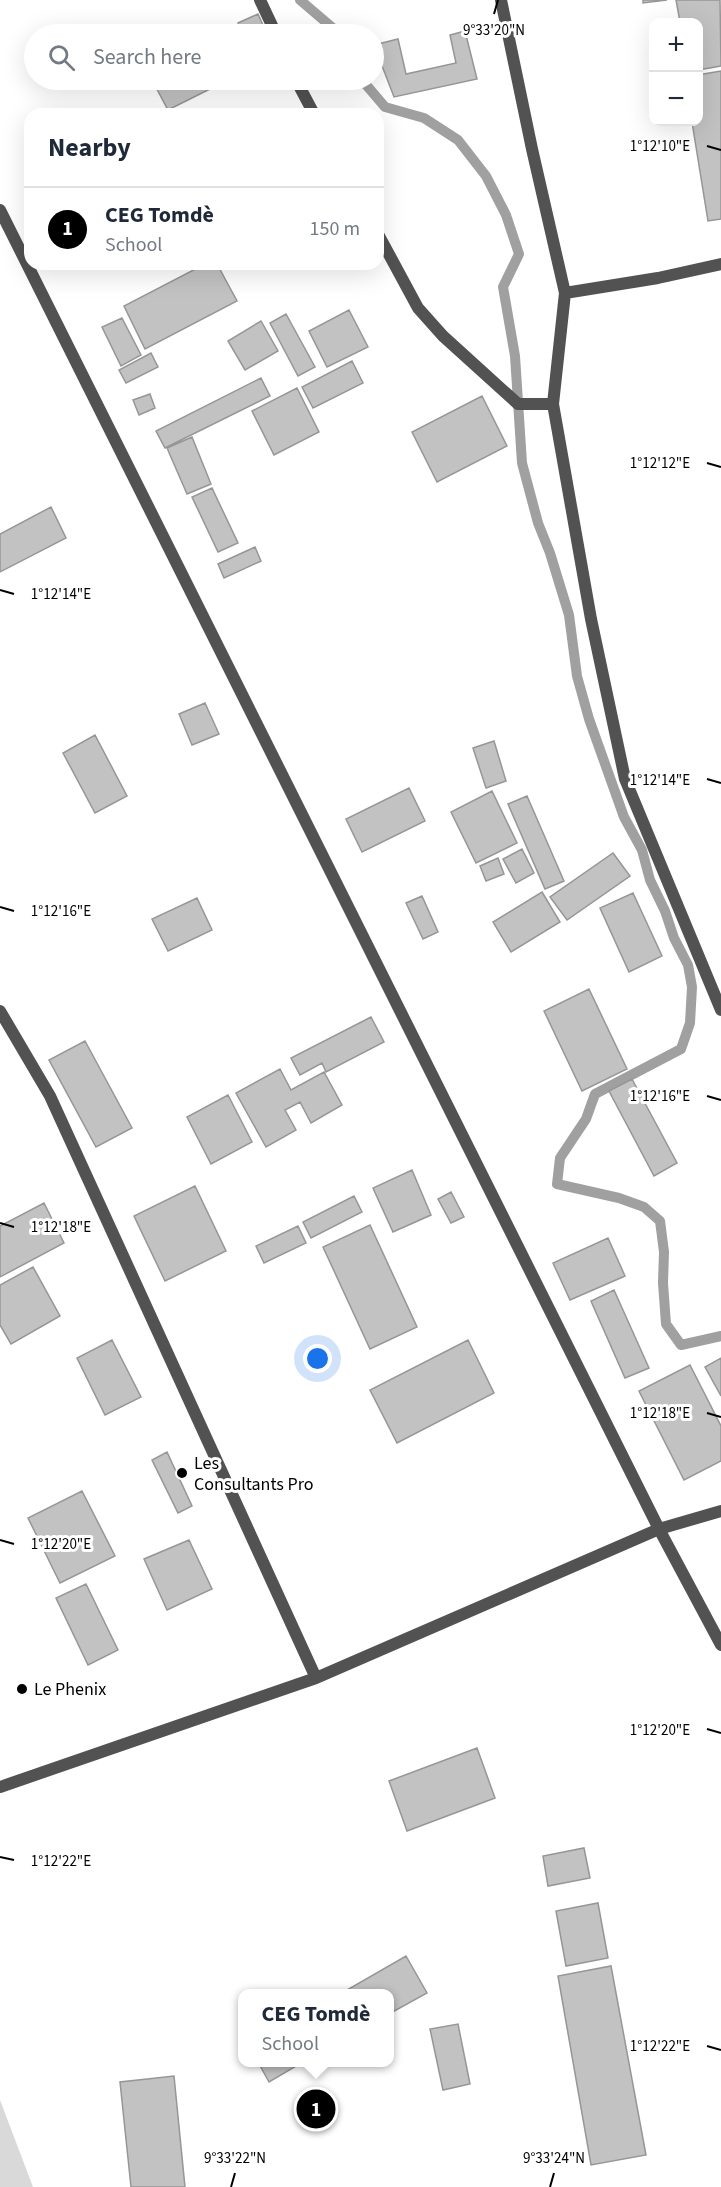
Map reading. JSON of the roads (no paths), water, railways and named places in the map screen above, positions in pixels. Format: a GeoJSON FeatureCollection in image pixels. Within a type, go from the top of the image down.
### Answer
{"type":"FeatureCollection","features":[{"type":"Feature","properties":{"kind":"street"},"geometry":{"type":"LineString","coordinates":[[260,0],[271,24]]}},
{"type":"Feature","properties":{"kind":"street"},"geometry":{"type":"LineString","coordinates":[[501,0],[565,292],[553,404],[591,619],[625,779],[721,1010]]}},
{"type":"Feature","properties":{"kind":"street"},"geometry":{"type":"LineString","coordinates":[[301,90],[311,108]]}},
{"type":"Feature","properties":{"kind":"street"},"geometry":{"type":"LineString","coordinates":[[0,210],[24,258]]}},
{"type":"Feature","properties":{"kind":"street"},"geometry":{"type":"LineString","coordinates":[[384,245],[418,308],[443,336],[518,404],[553,404]]}},
{"type":"Feature","properties":{"kind":"street"},"geometry":{"type":"LineString","coordinates":[[565,292],[658,278],[721,264]]}},
{"type":"Feature","properties":{"kind":"street"},"geometry":{"type":"LineString","coordinates":[[30,270],[659,1529],[721,1644]]}},
{"type":"Feature","properties":{"kind":"street"},"geometry":{"type":"LineString","coordinates":[[0,1011],[50,1096],[316,1678]]}},
{"type":"Feature","properties":{"kind":"street"},"geometry":{"type":"LineString","coordinates":[[0,1787],[316,1678],[659,1529],[721,1510]]}},
{"type":"Feature","properties":{"kind":"waterway"},"geometry":{"type":"LineString","coordinates":[[300,0],[328,24]]}},
{"type":"Feature","properties":{"kind":"waterway"},"geometry":{"type":"LineString","coordinates":[[371,90],[385,107],[424,118],[458,140],[486,176],[506,215],[519,254],[503,287],[515,356],[522,463],[538,523],[569,615],[577,676],[589,719],[624,817],[642,850],[650,880],[688,965],[692,987],[690,1023],[681,1049],[595,1094],[586,1119],[560,1158],[557,1184],[619,1198],[644,1207],[660,1221],[664,1252],[663,1283],[666,1324],[681,1345],[721,1336]]}},
{"type":"Feature","properties":{"kind":"place","name":"Les Consultants Pro"},"geometry":{"type":"Point","coordinates":[182,1473]}},
{"type":"Feature","properties":{"kind":"place","name":"Le Phenix"},"geometry":{"type":"Point","coordinates":[22,1689]}},
{"type":"Feature","properties":{"kind":"place","name":"CEG Tomdè"},"geometry":{"type":"Point","coordinates":[316,2109]}}]}
